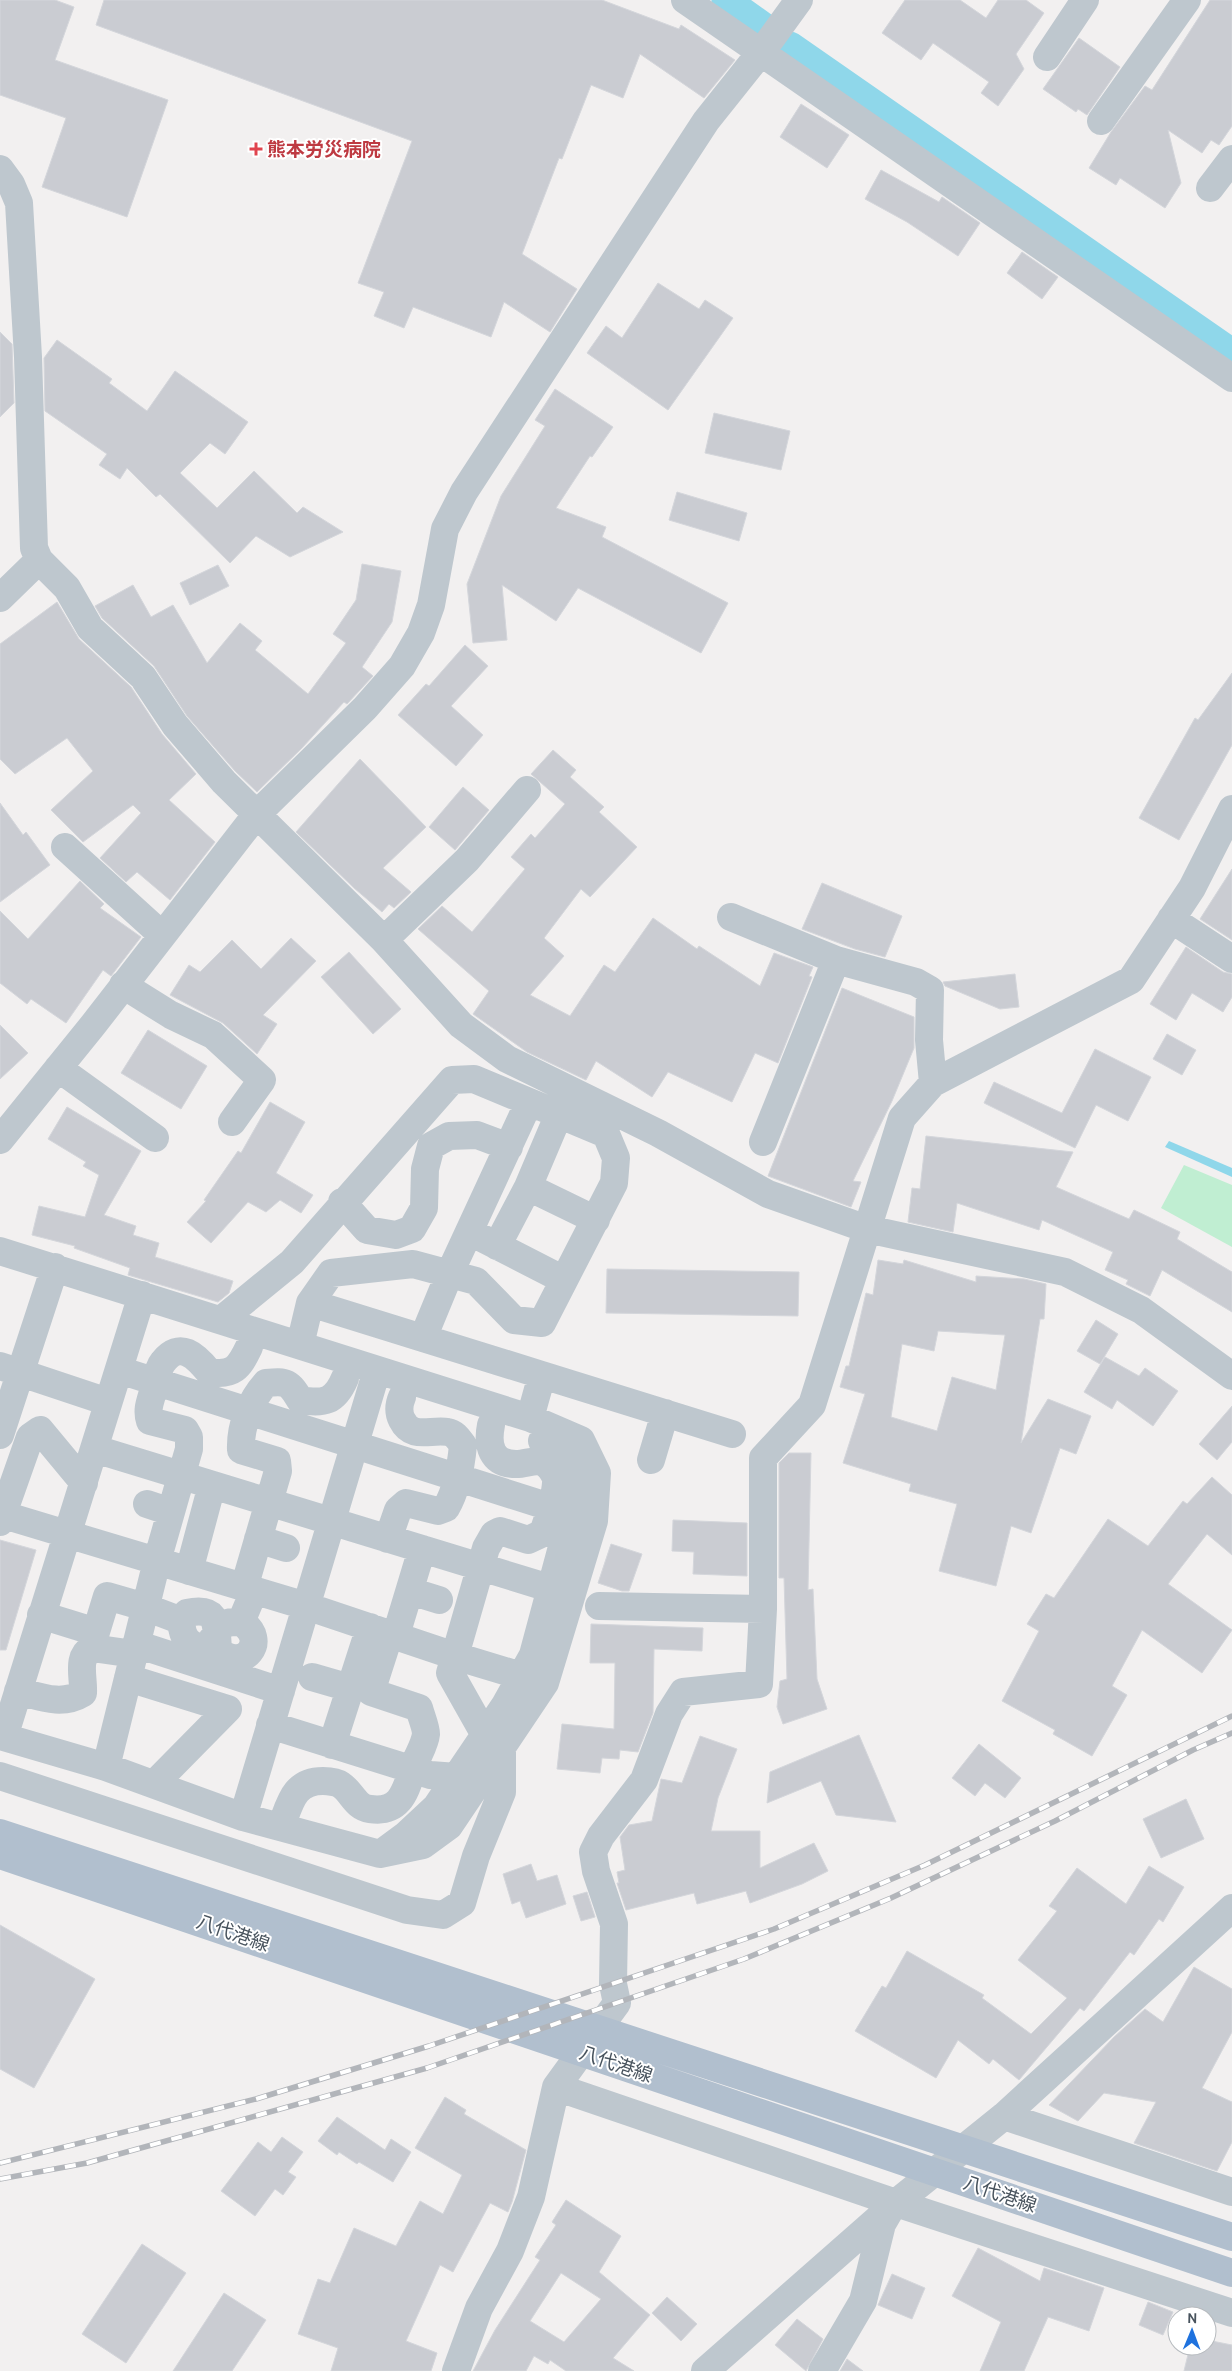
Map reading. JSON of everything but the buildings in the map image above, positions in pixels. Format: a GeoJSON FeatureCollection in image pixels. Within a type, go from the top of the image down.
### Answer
{"type":"FeatureCollection","features":[{"type":"Feature","properties":{"kind":"main road","name":"八代港線"},"geometry":{"type":"LineString","coordinates":[[0,1833],[1232,2237]]}},
{"type":"Feature","properties":{"kind":"main road","name":"八代港線"},"geometry":{"type":"LineString","coordinates":[[0,1855],[1232,2273]]}},
{"type":"Feature","properties":{"kind":"street"},"geometry":{"type":"LineString","coordinates":[[685,0],[1232,378]]}},
{"type":"Feature","properties":{"kind":"street"},"geometry":{"type":"LineString","coordinates":[[0,1140],[256,815],[365,708],[402,666],[421,633],[431,605],[446,529],[464,492],[706,121],[762,52],[798,0]]}},
{"type":"Feature","properties":{"kind":"street"},"geometry":{"type":"LineString","coordinates":[[1047,57],[1085,0]]}},
{"type":"Feature","properties":{"kind":"street"},"geometry":{"type":"LineString","coordinates":[[1101,121],[1187,0]]}},
{"type":"Feature","properties":{"kind":"street"},"geometry":{"type":"LineString","coordinates":[[1210,188],[1232,159]]}},
{"type":"Feature","properties":{"kind":"street"},"geometry":{"type":"LineString","coordinates":[[0,169],[11,184],[19,203],[28,357],[34,548],[39,560],[67,588],[90,628],[143,677],[176,725],[224,782],[384,940],[461,1025],[507,1059],[658,1133],[768,1194],[868,1229],[1065,1272],[1141,1310],[1232,1376]]}},
{"type":"Feature","properties":{"kind":"street"},"geometry":{"type":"LineString","coordinates":[[0,598],[39,560]]}},
{"type":"Feature","properties":{"kind":"street"},"geometry":{"type":"LineString","coordinates":[[384,940],[467,860],[527,790]]}},
{"type":"Feature","properties":{"kind":"street"},"geometry":{"type":"LineString","coordinates":[[456,2371],[479,2308],[510,2251],[531,2197],[556,2087],[616,2004],[613,1984],[614,1924],[596,1871],[594,1852],[601,1836],[644,1780],[669,1714],[683,1692],[759,1684],[763,1608],[763,1458],[812,1405],[902,1118],[933,1083],[1131,980],[1192,888],[1232,809]]}},
{"type":"Feature","properties":{"kind":"street"},"geometry":{"type":"LineString","coordinates":[[65,847],[162,935]]}},
{"type":"Feature","properties":{"kind":"street"},"geometry":{"type":"LineString","coordinates":[[731,917],[836,960],[916,982],[930,990],[929,1040],[933,1083]]}},
{"type":"Feature","properties":{"kind":"street"},"geometry":{"type":"LineString","coordinates":[[1171,919],[1232,960]]}},
{"type":"Feature","properties":{"kind":"street"},"geometry":{"type":"LineString","coordinates":[[763,1142],[836,960]]}},
{"type":"Feature","properties":{"kind":"street"},"geometry":{"type":"LineString","coordinates":[[123,985],[171,1015],[213,1035],[262,1080],[232,1122]]}},
{"type":"Feature","properties":{"kind":"street"},"geometry":{"type":"LineString","coordinates":[[58,1068],[155,1138]]}},
{"type":"Feature","properties":{"kind":"street"},"geometry":{"type":"LineString","coordinates":[[221,1320],[292,1262],[342,1202],[452,1080],[474,1079],[606,1134],[616,1158],[614,1183],[542,1323],[514,1320],[476,1281],[413,1264],[331,1273],[292,1262]]}},
{"type":"Feature","properties":{"kind":"street"},"geometry":{"type":"LineString","coordinates":[[423,1338],[449,1275],[530,1102]]}},
{"type":"Feature","properties":{"kind":"street"},"geometry":{"type":"LineString","coordinates":[[497,1246],[528,1186],[559,1114]]}},
{"type":"Feature","properties":{"kind":"street"},"geometry":{"type":"LineString","coordinates":[[342,1202],[367,1230],[396,1235],[412,1229],[424,1208],[426,1169],[431,1146],[449,1136],[478,1135],[509,1147]]}},
{"type":"Feature","properties":{"kind":"street"},"geometry":{"type":"LineString","coordinates":[[528,1186],[596,1220]]}},
{"type":"Feature","properties":{"kind":"street"},"geometry":{"type":"LineString","coordinates":[[469,1232],[564,1280]]}},
{"type":"Feature","properties":{"kind":"street"},"geometry":{"type":"LineString","coordinates":[[0,1251],[52,1275],[140,1303],[249,1347],[345,1378],[374,1378],[402,1397],[555,1446],[567,1455],[574,1472],[577,1491],[561,1592],[533,1679],[494,1741],[449,1826],[423,1845],[380,1854],[243,1817],[106,1767],[2,1737],[140,1303]]}},
{"type":"Feature","properties":{"kind":"street"},"geometry":{"type":"LineString","coordinates":[[0,1269],[52,1275]]}},
{"type":"Feature","properties":{"kind":"street"},"geometry":{"type":"LineString","coordinates":[[300,1345],[310,1303],[331,1273]]}},
{"type":"Feature","properties":{"kind":"street"},"geometry":{"type":"LineString","coordinates":[[0,1436],[10,1369],[52,1275]]}},
{"type":"Feature","properties":{"kind":"street"},"geometry":{"type":"LineString","coordinates":[[0,1776],[407,1910],[443,1915],[462,1903],[476,1856],[502,1792],[494,1741],[450,1673],[455,1656],[480,1614],[481,1567],[494,1534],[500,1531],[528,1540],[535,1538],[572,1514],[597,1473],[581,1440],[530,1418],[374,1378],[300,1345],[221,1320],[140,1303]]}},
{"type":"Feature","properties":{"kind":"street"},"geometry":{"type":"LineString","coordinates":[[310,1303],[732,1434]]}},
{"type":"Feature","properties":{"kind":"street"},"geometry":{"type":"LineString","coordinates":[[106,1767],[157,1561],[158,1508],[181,1475],[188,1449],[189,1437],[185,1430],[150,1421],[147,1412],[162,1363],[178,1352],[186,1351],[194,1355],[209,1372],[223,1374],[236,1369],[243,1361],[249,1347]]}},
{"type":"Feature","properties":{"kind":"street"},"geometry":{"type":"LineString","coordinates":[[10,1369],[108,1402]]}},
{"type":"Feature","properties":{"kind":"street"},"geometry":{"type":"LineString","coordinates":[[119,1370],[572,1514]]}},
{"type":"Feature","properties":{"kind":"street"},"geometry":{"type":"LineString","coordinates":[[530,1418],[542,1375]]}},
{"type":"Feature","properties":{"kind":"street"},"geometry":{"type":"LineString","coordinates":[[41,1615],[96,1632],[107,1596],[146,1607],[182,1621],[187,1613],[202,1610],[211,1614],[216,1623],[218,1650],[225,1657],[236,1660],[249,1653],[254,1644],[254,1635],[249,1627],[241,1622],[258,1539],[278,1471],[277,1461],[241,1450],[240,1439],[249,1411],[256,1395],[266,1383],[283,1382],[291,1387],[300,1400],[318,1403],[328,1400],[339,1392],[345,1378]]}},
{"type":"Feature","properties":{"kind":"street"},"geometry":{"type":"LineString","coordinates":[[243,1817],[374,1378]]}},
{"type":"Feature","properties":{"kind":"street"},"geometry":{"type":"LineString","coordinates":[[388,1539],[398,1510],[406,1503],[438,1511],[446,1508],[458,1477],[463,1445],[457,1437],[448,1432],[415,1432],[406,1428],[400,1417],[399,1404],[402,1397]]}},
{"type":"Feature","properties":{"kind":"street"},"geometry":{"type":"LineString","coordinates":[[651,1460],[665,1413]]}},
{"type":"Feature","properties":{"kind":"street"},"geometry":{"type":"LineString","coordinates":[[84,1483],[40,1430],[30,1437],[1,1517],[67,1534],[306,1606],[455,1656],[533,1679]]}},
{"type":"Feature","properties":{"kind":"street"},"geometry":{"type":"LineString","coordinates":[[94,1449],[561,1592]]}},
{"type":"Feature","properties":{"kind":"street"},"geometry":{"type":"LineString","coordinates":[[189,1571],[213,1525],[212,1485]]}},
{"type":"Feature","properties":{"kind":"street"},"geometry":{"type":"LineString","coordinates":[[258,1539],[286,1548]]}},
{"type":"Feature","properties":{"kind":"street"},"geometry":{"type":"LineString","coordinates":[[332,1744],[350,1688],[410,1591],[422,1549]]}},
{"type":"Feature","properties":{"kind":"street"},"geometry":{"type":"LineString","coordinates":[[410,1591],[439,1600]]}},
{"type":"Feature","properties":{"kind":"street"},"geometry":{"type":"LineString","coordinates":[[599,1606],[763,1608]]}},
{"type":"Feature","properties":{"kind":"street"},"geometry":{"type":"LineString","coordinates":[[281,1827],[293,1795],[302,1786],[311,1781],[327,1781],[341,1784],[357,1803],[367,1809],[380,1810],[394,1805],[404,1796],[426,1734],[419,1708],[372,1692],[385,1632]]}},
{"type":"Feature","properties":{"kind":"street"},"geometry":{"type":"LineString","coordinates":[[18,1691],[56,1700],[66,1700],[83,1693],[82,1663],[86,1652],[92,1648],[133,1659],[281,1691]]}},
{"type":"Feature","properties":{"kind":"street"},"geometry":{"type":"LineString","coordinates":[[133,1659],[228,1709],[154,1784]]}},
{"type":"Feature","properties":{"kind":"street"},"geometry":{"type":"LineString","coordinates":[[312,1677],[350,1688]]}},
{"type":"Feature","properties":{"kind":"street"},"geometry":{"type":"LineString","coordinates":[[270,1725],[430,1775],[457,1777]]}},
{"type":"Feature","properties":{"kind":"street"},"geometry":{"type":"LineString","coordinates":[[380,1854],[406,1836],[436,1808],[457,1777],[494,1741]]}},
{"type":"Feature","properties":{"kind":"street"},"geometry":{"type":"LineString","coordinates":[[705,2371],[896,2203],[1004,2116],[1232,1908]]}},
{"type":"Feature","properties":{"kind":"street"},"geometry":{"type":"LineString","coordinates":[[556,2087],[896,2203],[1232,2312]]}},
{"type":"Feature","properties":{"kind":"street"},"geometry":{"type":"LineString","coordinates":[[1004,2116],[1232,2192]]}},
{"type":"Feature","properties":{"kind":"street"},"geometry":{"type":"LineString","coordinates":[[822,2371],[863,2301],[882,2224],[896,2203]]}},
{"type":"Feature","properties":{"kind":"green space"},"geometry":{"type":"Polygon","coordinates":[[[1184,1165],[1232,1185],[1232,1247],[1161,1208],[1184,1165]]]}},
{"type":"Feature","properties":{"kind":"water"},"geometry":{"type":"Polygon","coordinates":[[[1169,1141],[1232,1168],[1232,1177],[1165,1147],[1169,1141]]]}},
{"type":"Feature","properties":{"kind":"waterway"},"geometry":{"type":"LineString","coordinates":[[726,0],[764,27]]}},
{"type":"Feature","properties":{"kind":"waterway"},"geometry":{"type":"LineString","coordinates":[[790,46],[1232,353]]}},
{"type":"Feature","properties":{"kind":"railway"},"geometry":{"type":"LineString","coordinates":[[0,2163],[256,2099],[429,2046],[774,1929],[925,1865],[1232,1716]]}},
{"type":"Feature","properties":{"kind":"railway"},"geometry":{"type":"LineString","coordinates":[[0,2179],[87,2163],[427,2068],[744,1959],[891,1898],[1055,1821],[1193,1750],[1232,1733]]}},
{"type":"Feature","properties":{"kind":"place","name":"熊本労災病院"},"geometry":{"type":"Point","coordinates":[256,149]}}]}
